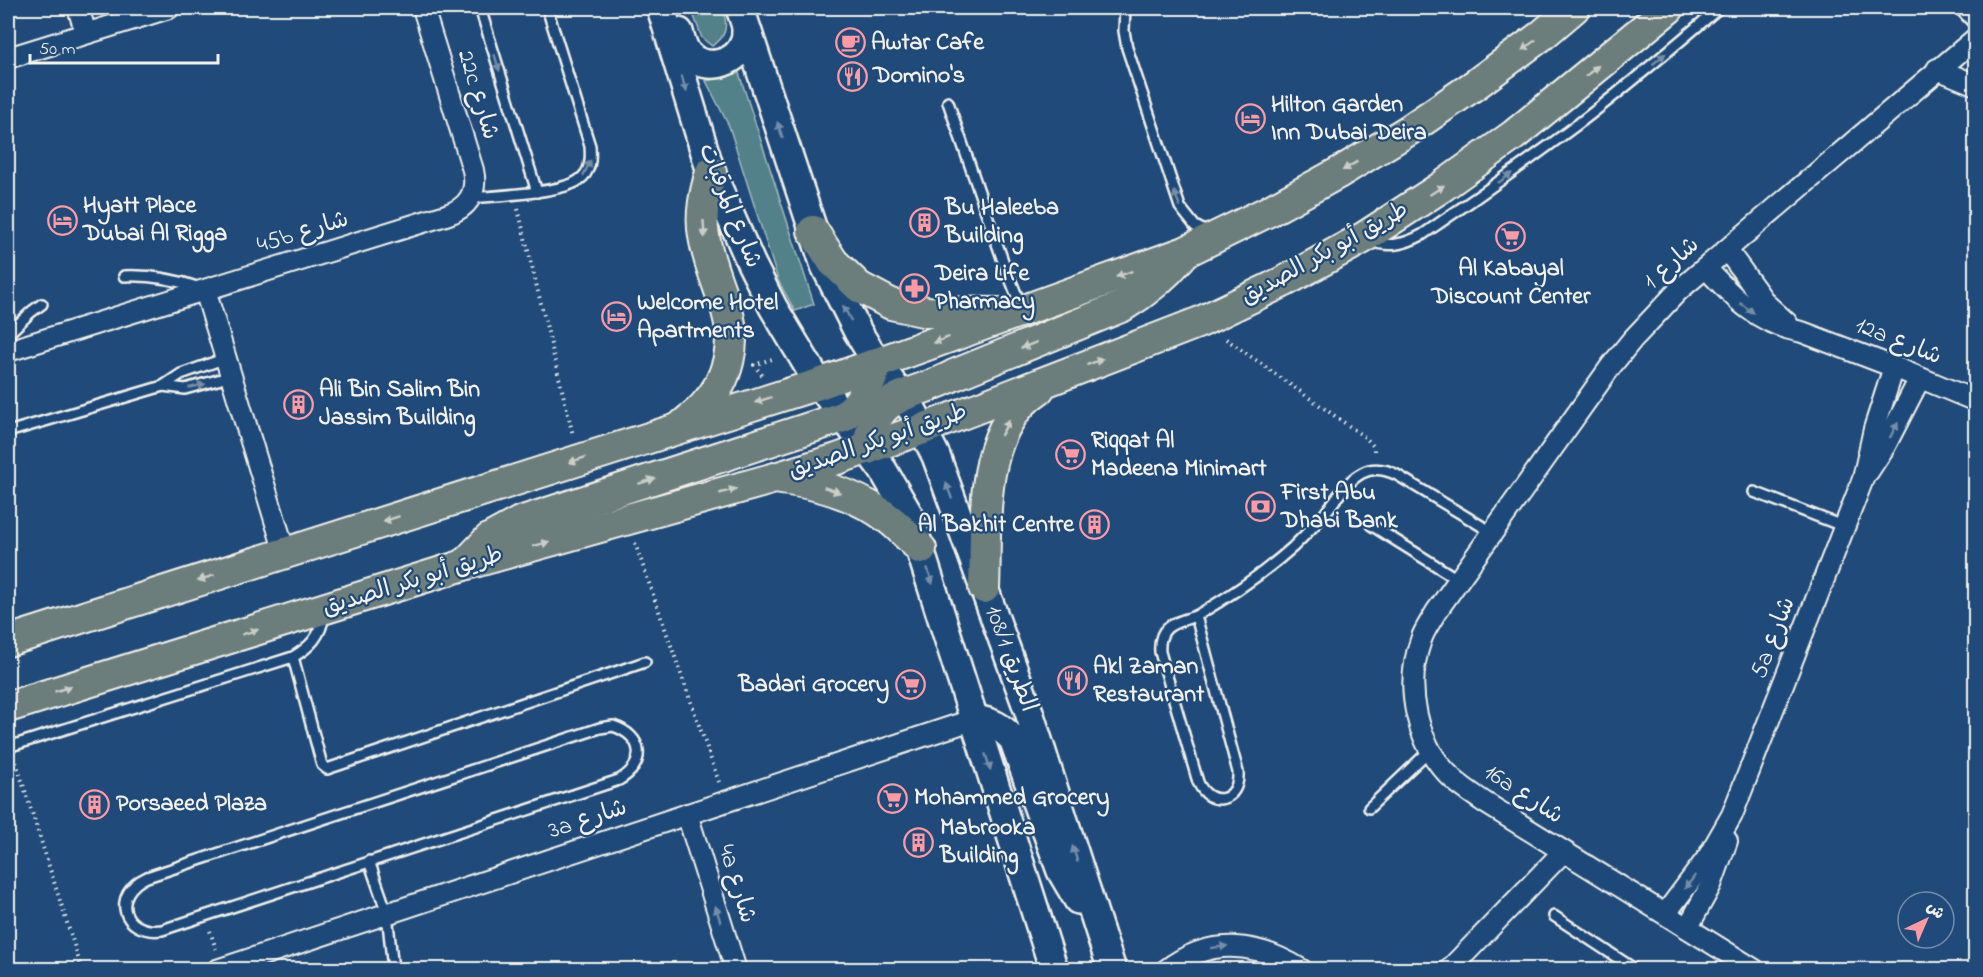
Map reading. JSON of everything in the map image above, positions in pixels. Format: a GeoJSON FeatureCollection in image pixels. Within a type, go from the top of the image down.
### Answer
{"type":"FeatureCollection","features":[{"type":"Feature","properties":{"kind":"main road"},"geometry":{"type":"LineString","coordinates":[[8,641],[819,384],[1185,252],[1218,237],[1340,172],[1409,130],[1541,36],[1574,8]]}},
{"type":"Feature","properties":{"kind":"main road","name":"طريق أبو بكر الصديق"},"geometry":{"type":"LineString","coordinates":[[8,707],[464,565],[775,478],[868,449],[1200,322],[1283,282],[1363,238],[1440,188],[1514,135],[1669,8]]}},
{"type":"Feature","properties":{"kind":"main road"},"geometry":{"type":"LineString","coordinates":[[680,427],[705,405],[722,382],[730,355],[731,334],[728,313],[707,253],[703,233],[704,202],[711,172]]}},
{"type":"Feature","properties":{"kind":"main road"},"geometry":{"type":"LineString","coordinates":[[813,231],[833,262],[860,287],[891,304],[927,312],[1019,312]]}},
{"type":"Feature","properties":{"kind":"main road"},"geometry":{"type":"LineString","coordinates":[[868,449],[870,432],[877,416],[889,403],[902,395],[945,380],[1123,306],[1147,291],[1185,252]]}},
{"type":"Feature","properties":{"kind":"main road"},"geometry":{"type":"LineString","coordinates":[[464,565],[489,539],[520,522],[843,417],[864,396],[872,381],[877,363]]}},
{"type":"Feature","properties":{"kind":"main road"},"geometry":{"type":"LineString","coordinates":[[984,588],[989,474],[997,442],[1012,414],[1036,391],[1066,374]]}},
{"type":"Feature","properties":{"kind":"main road"},"geometry":{"type":"LineString","coordinates":[[775,478],[833,489],[860,501],[892,522],[921,549]]}},
{"type":"Feature","properties":{"kind":"street"},"geometry":{"type":"LineString","coordinates":[[78,8],[86,33]]}},
{"type":"Feature","properties":{"kind":"street"},"geometry":{"type":"LineString","coordinates":[[8,58],[169,8]]}},
{"type":"Feature","properties":{"kind":"street","name":"22c شارع"},"geometry":{"type":"LineString","coordinates":[[423,8],[473,170],[475,179],[471,198]]}},
{"type":"Feature","properties":{"kind":"street","name":"شارع المرقبات"},"geometry":{"type":"LineString","coordinates":[[661,8],[711,172],[729,218],[773,307],[819,384],[868,449]]}},
{"type":"Feature","properties":{"kind":"street"},"geometry":{"type":"LineString","coordinates":[[671,8],[681,42],[688,54],[699,62],[713,65],[727,62],[738,54],[745,42],[743,18]]}},
{"type":"Feature","properties":{"kind":"street"},"geometry":{"type":"LineString","coordinates":[[743,18],[825,266],[840,300],[877,363]]}},
{"type":"Feature","properties":{"kind":"street","name":"شارع 1"},"geometry":{"type":"LineString","coordinates":[[1459,580],[1611,366],[1678,291],[1976,38]]}},
{"type":"Feature","properties":{"kind":"street"},"geometry":{"type":"LineString","coordinates":[[1937,69],[1976,85]]}},
{"type":"Feature","properties":{"kind":"street","name":"45b شارع"},"geometry":{"type":"LineString","coordinates":[[8,351],[456,212],[471,198]]}},
{"type":"Feature","properties":{"kind":"street","name":"12a شارع"},"geometry":{"type":"LineString","coordinates":[[1726,250],[1766,304],[1802,332]]}},
{"type":"Feature","properties":{"kind":"street","name":"12a شارع"},"geometry":{"type":"LineString","coordinates":[[1706,267],[1736,300],[1773,324],[1802,332],[1976,401]]}},
{"type":"Feature","properties":{"kind":"street"},"geometry":{"type":"LineString","coordinates":[[205,290],[285,553]]}},
{"type":"Feature","properties":{"kind":"street","name":"108/1 الطريق"},"geometry":{"type":"LineString","coordinates":[[877,363],[902,395],[936,456],[1029,712],[1112,969]]}},
{"type":"Feature","properties":{"kind":"street","name":"5a شارع"},"geometry":{"type":"LineString","coordinates":[[1666,913],[1708,857],[1732,815],[1863,479],[1874,429],[1894,367]]}},
{"type":"Feature","properties":{"kind":"street","name":"5a شارع"},"geometry":{"type":"LineString","coordinates":[[1863,479],[1885,446],[1920,378]]}},
{"type":"Feature","properties":{"kind":"street","name":"108/1 الطريق"},"geometry":{"type":"LineString","coordinates":[[868,449],[909,515],[1054,969]]}},
{"type":"Feature","properties":{"kind":"street","name":"16a شارع"},"geometry":{"type":"LineString","coordinates":[[1459,580],[1436,612],[1421,639],[1413,676],[1416,714],[1430,750],[1453,780],[1484,802],[1755,969]]}},
{"type":"Feature","properties":{"kind":"street"},"geometry":{"type":"LineString","coordinates":[[975,719],[990,721],[1003,729],[1013,740],[1061,871],[1071,890],[1098,924]]}},
{"type":"Feature","properties":{"kind":"street","name":"3a شارع"},"geometry":{"type":"LineString","coordinates":[[219,969],[975,719]]}},
{"type":"Feature","properties":{"kind":"street","name":"4a شارع"},"geometry":{"type":"LineString","coordinates":[[687,814],[736,969]]}},
{"type":"Feature","properties":{"kind":"street","name":"5a شارع"},"geometry":{"type":"LineString","coordinates":[[1688,927],[1718,868],[1732,815]]}},
{"type":"Feature","properties":{"kind":"street"},"geometry":{"type":"LineString","coordinates":[[1449,969],[1563,852]]}},
{"type":"Feature","properties":{"kind":"street"},"geometry":{"type":"LineString","coordinates":[[1166,969],[1181,958],[1205,949],[1232,945],[1259,949],[1300,969]]}},
{"type":"Feature","properties":{"kind":"lane"},"geometry":{"type":"LineString","coordinates":[[480,8],[537,192]]}},
{"type":"Feature","properties":{"kind":"lane"},"geometry":{"type":"LineString","coordinates":[[471,198],[537,192],[578,181],[587,172],[591,159],[590,146],[547,8]]}},
{"type":"Feature","properties":{"kind":"lane"},"geometry":{"type":"LineString","coordinates":[[1125,8],[1124,31],[1127,48],[1180,207],[1195,226],[1218,237]]}},
{"type":"Feature","properties":{"kind":"lane"},"geometry":{"type":"LineString","coordinates":[[1363,238],[1378,244],[1393,246],[1409,243],[1422,236],[1580,123],[1719,8]]}},
{"type":"Feature","properties":{"kind":"lane"},"geometry":{"type":"LineString","coordinates":[[1959,8],[1976,26]]}},
{"type":"Feature","properties":{"kind":"lane"},"geometry":{"type":"LineString","coordinates":[[948,102],[1019,312]]}},
{"type":"Feature","properties":{"kind":"lane"},"geometry":{"type":"LineString","coordinates":[[124,276],[146,275],[176,280],[205,290]]}},
{"type":"Feature","properties":{"kind":"lane"},"geometry":{"type":"LineString","coordinates":[[8,334],[42,304]]}},
{"type":"Feature","properties":{"kind":"lane"},"geometry":{"type":"LineString","coordinates":[[163,386],[177,389],[193,388],[229,367]]}},
{"type":"Feature","properties":{"kind":"lane"},"geometry":{"type":"LineString","coordinates":[[8,432],[163,386],[181,374],[229,367]]}},
{"type":"Feature","properties":{"kind":"lane"},"geometry":{"type":"LineString","coordinates":[[1196,616],[1238,772],[1239,782],[1235,791],[1228,797],[1218,799],[1209,797],[1202,791],[1198,782],[1160,652],[1163,633],[1170,625],[1196,616],[1230,596],[1262,573],[1321,518],[1354,478],[1364,472],[1375,469],[1397,475],[1493,533]]}},
{"type":"Feature","properties":{"kind":"lane"},"geometry":{"type":"LineString","coordinates":[[1754,492],[1845,527]]}},
{"type":"Feature","properties":{"kind":"lane"},"geometry":{"type":"LineString","coordinates":[[1371,525],[1459,580]]}},
{"type":"Feature","properties":{"kind":"lane"},"geometry":{"type":"LineString","coordinates":[[9,747],[293,657],[306,650],[316,638],[323,624],[325,609]]}},
{"type":"Feature","properties":{"kind":"lane"},"geometry":{"type":"LineString","coordinates":[[293,657],[322,765],[327,769],[645,662]]}},
{"type":"Feature","properties":{"kind":"lane"},"geometry":{"type":"LineString","coordinates":[[613,726],[625,730],[634,739],[639,751],[637,763],[630,774],[619,780],[369,861],[162,930],[149,932],[137,927],[128,918],[125,905],[127,893],[135,883],[147,877],[600,729],[613,726]]}},
{"type":"Feature","properties":{"kind":"lane"},"geometry":{"type":"LineString","coordinates":[[1369,808],[1430,750]]}},
{"type":"Feature","properties":{"kind":"lane"},"geometry":{"type":"LineString","coordinates":[[369,861],[387,913],[393,969]]}},
{"type":"Feature","properties":{"kind":"lane"},"geometry":{"type":"LineString","coordinates":[[1554,916],[1636,969]]}},
{"type":"Feature","properties":{"kind":"path"},"geometry":{"type":"LineString","coordinates":[[515,194],[579,459]]}},
{"type":"Feature","properties":{"kind":"path"},"geometry":{"type":"LineString","coordinates":[[1200,322],[1366,438],[1374,447],[1375,469]]}},
{"type":"Feature","properties":{"kind":"path"},"geometry":{"type":"LineString","coordinates":[[627,520],[726,801]]}},
{"type":"Feature","properties":{"kind":"path"},"geometry":{"type":"LineString","coordinates":[[9,747],[82,969]]}},
{"type":"Feature","properties":{"kind":"path"},"geometry":{"type":"LineString","coordinates":[[206,915],[219,969]]}},
{"type":"Feature","properties":{"kind":"green space"},"geometry":{"type":"Polygon","coordinates":[[[691,8],[722,8],[726,24],[724,34],[712,46],[702,38],[691,8]]]}},
{"type":"Feature","properties":{"kind":"green space"},"geometry":{"type":"Polygon","coordinates":[[[739,73],[814,304],[795,311],[778,280],[729,126],[706,81],[739,73]]]}},
{"type":"Feature","properties":{"kind":"place","name":"Awtar Cafe"},"geometry":{"type":"Point","coordinates":[850,43]}},
{"type":"Feature","properties":{"kind":"place","name":"Domino's"},"geometry":{"type":"Point","coordinates":[852,76]}},
{"type":"Feature","properties":{"kind":"place","name":"Hilton Garden Inn Dubai Deira"},"geometry":{"type":"Point","coordinates":[1250,119]}},
{"type":"Feature","properties":{"kind":"place","name":"Hyatt Place Dubai Al Rigga"},"geometry":{"type":"Point","coordinates":[62,220]}},
{"type":"Feature","properties":{"kind":"place","name":"Bu Haleeba Building"},"geometry":{"type":"Point","coordinates":[924,222]}},
{"type":"Feature","properties":{"kind":"place","name":"Al Kabayal Discount Center"},"geometry":{"type":"Point","coordinates":[1511,236]}},
{"type":"Feature","properties":{"kind":"place","name":"Deira Life Pharmacy"},"geometry":{"type":"Point","coordinates":[914,288]}},
{"type":"Feature","properties":{"kind":"place","name":"Welcome Hotel Apartments"},"geometry":{"type":"Point","coordinates":[616,317]}},
{"type":"Feature","properties":{"kind":"place","name":"Ali Bin Salim Bin Jassim Building"},"geometry":{"type":"Point","coordinates":[298,404]}},
{"type":"Feature","properties":{"kind":"place","name":"Riqqat Al Madeena Minimart"},"geometry":{"type":"Point","coordinates":[1070,455]}},
{"type":"Feature","properties":{"kind":"place","name":"First Abu Dhabi Bank"},"geometry":{"type":"Point","coordinates":[1260,507]}},
{"type":"Feature","properties":{"kind":"place","name":"Al Bakhit Centre"},"geometry":{"type":"Point","coordinates":[1095,525]}},
{"type":"Feature","properties":{"kind":"place","name":"Akl Zaman Restaurant"},"geometry":{"type":"Point","coordinates":[1072,681]}},
{"type":"Feature","properties":{"kind":"place","name":"Badari Grocery"},"geometry":{"type":"Point","coordinates":[910,685]}},
{"type":"Feature","properties":{"kind":"place","name":"Mohammed Grocery"},"geometry":{"type":"Point","coordinates":[893,798]}},
{"type":"Feature","properties":{"kind":"place","name":"Porsaeed Plaza"},"geometry":{"type":"Point","coordinates":[95,804]}},
{"type":"Feature","properties":{"kind":"place","name":"Mabrooka Building"},"geometry":{"type":"Point","coordinates":[919,842]}}]}
